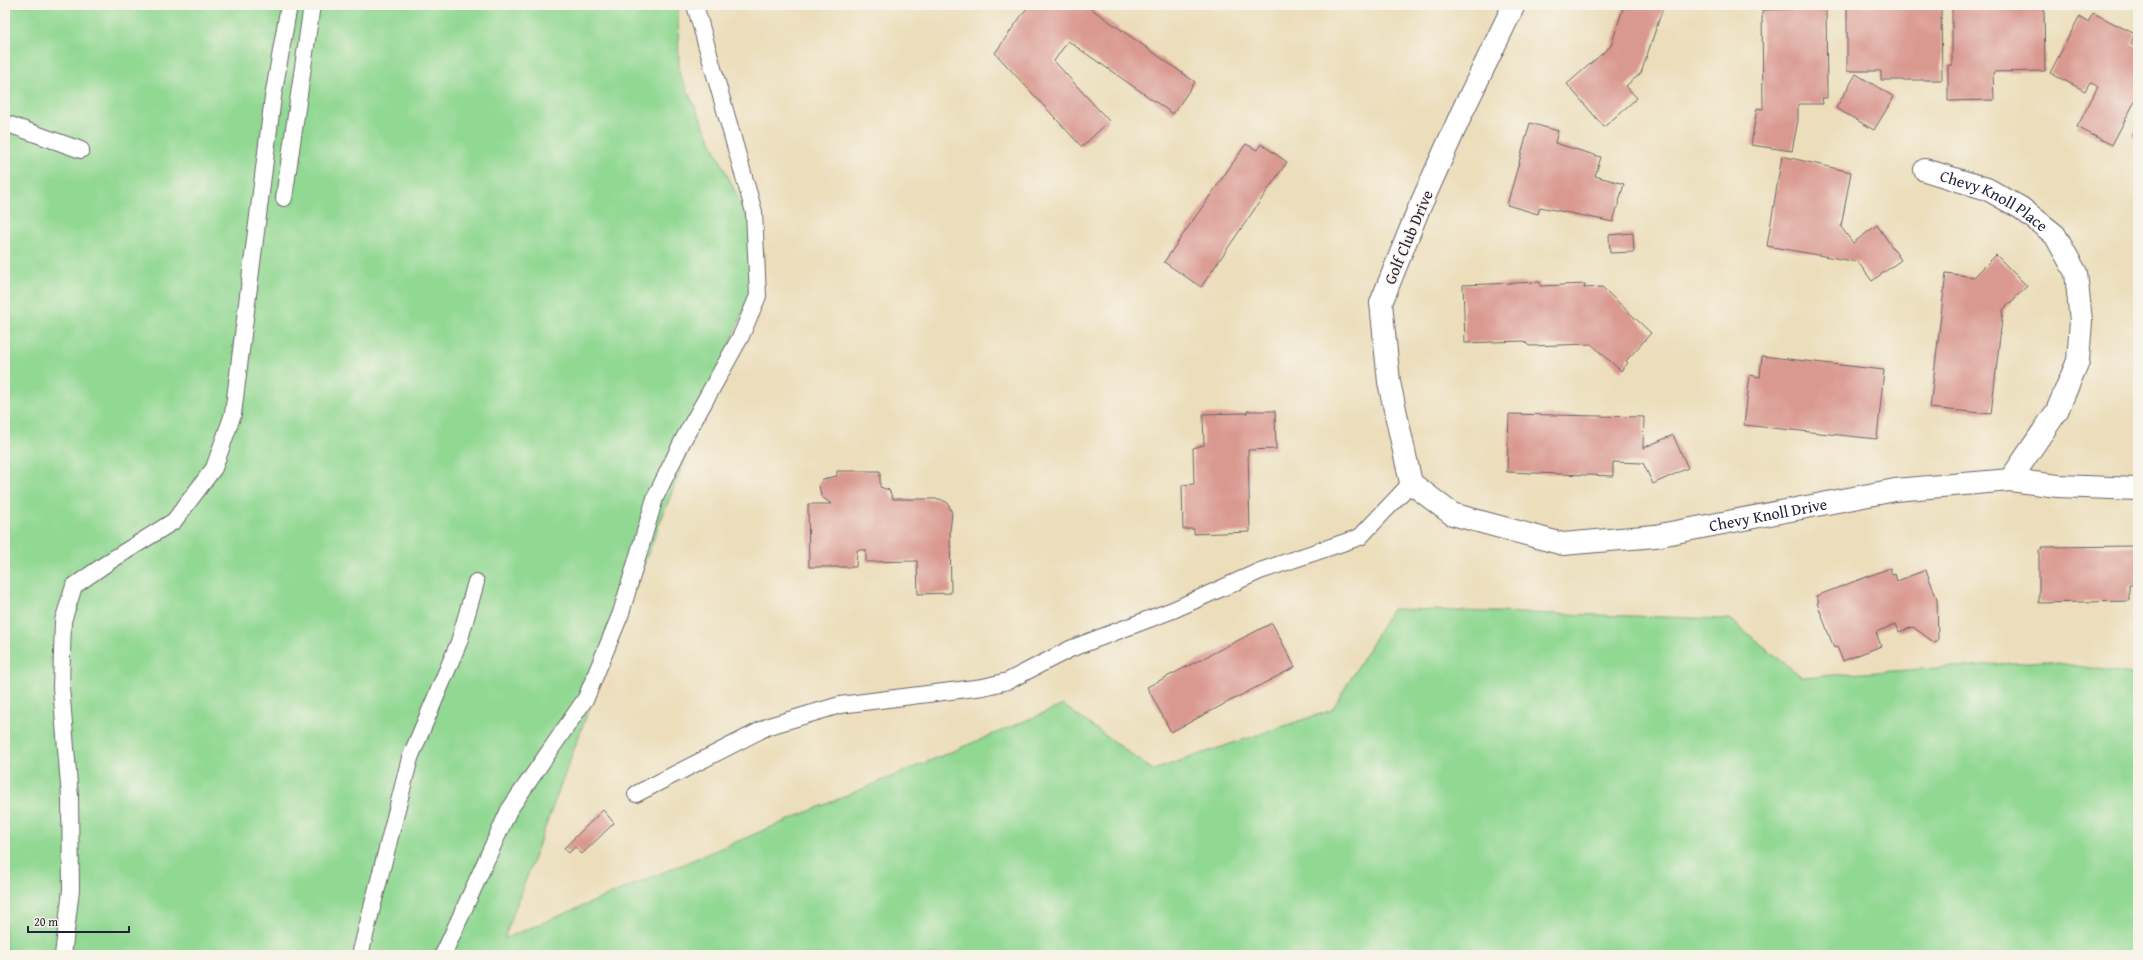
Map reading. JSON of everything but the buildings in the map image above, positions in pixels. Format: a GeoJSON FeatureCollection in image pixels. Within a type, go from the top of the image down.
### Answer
{"type":"FeatureCollection","features":[{"type":"Feature","properties":{"kind":"street","name":"Golf Club Drive"},"geometry":{"type":"LineString","coordinates":[[1411,484],[1389,382],[1381,303],[1417,213],[1463,110],[1514,5]]}},
{"type":"Feature","properties":{"kind":"street","name":"Chevy Knoll Place"},"geometry":{"type":"LineString","coordinates":[[1925,170],[1987,189],[2022,208],[2055,235],[2076,273],[2081,322],[2078,361],[2057,411],[2010,480]]}},
{"type":"Feature","properties":{"kind":"street","name":"Chevy Knoll Drive"},"geometry":{"type":"LineString","coordinates":[[1411,484],[1452,514],[1563,544],[1655,536],[1895,490],[2010,480],[2058,486],[2138,489]]}},
{"type":"Feature","properties":{"kind":"lane"},"geometry":{"type":"LineString","coordinates":[[62,955],[71,890],[70,797],[61,687],[63,621],[74,586],[110,561],[174,521],[214,468],[232,414],[274,97],[289,5]]}},
{"type":"Feature","properties":{"kind":"lane"},"geometry":{"type":"LineString","coordinates":[[284,198],[312,5]]}},
{"type":"Feature","properties":{"kind":"lane"},"geometry":{"type":"LineString","coordinates":[[444,955],[509,810],[586,698],[621,613],[655,498],[682,440],[742,336],[758,296],[754,212],[696,5]]}},
{"type":"Feature","properties":{"kind":"lane"},"geometry":{"type":"LineString","coordinates":[[5,124],[81,150]]}},
{"type":"Feature","properties":{"kind":"lane"},"geometry":{"type":"LineString","coordinates":[[636,794],[769,726],[840,705],[983,687],[1008,681],[1070,649],[1173,610],[1260,571],[1360,537],[1411,484]]}},
{"type":"Feature","properties":{"kind":"lane"},"geometry":{"type":"LineString","coordinates":[[360,955],[410,758],[459,642],[476,582]]}},
{"type":"Feature","properties":{"kind":"green space"},"geometry":{"type":"Polygon","coordinates":[[[5,5],[678,5],[679,73],[765,255],[621,622],[504,939],[1063,705],[1153,770],[1332,710],[1392,609],[1729,619],[1802,677],[2044,661],[2138,675],[2138,955],[5,955],[5,5]]]}}]}
